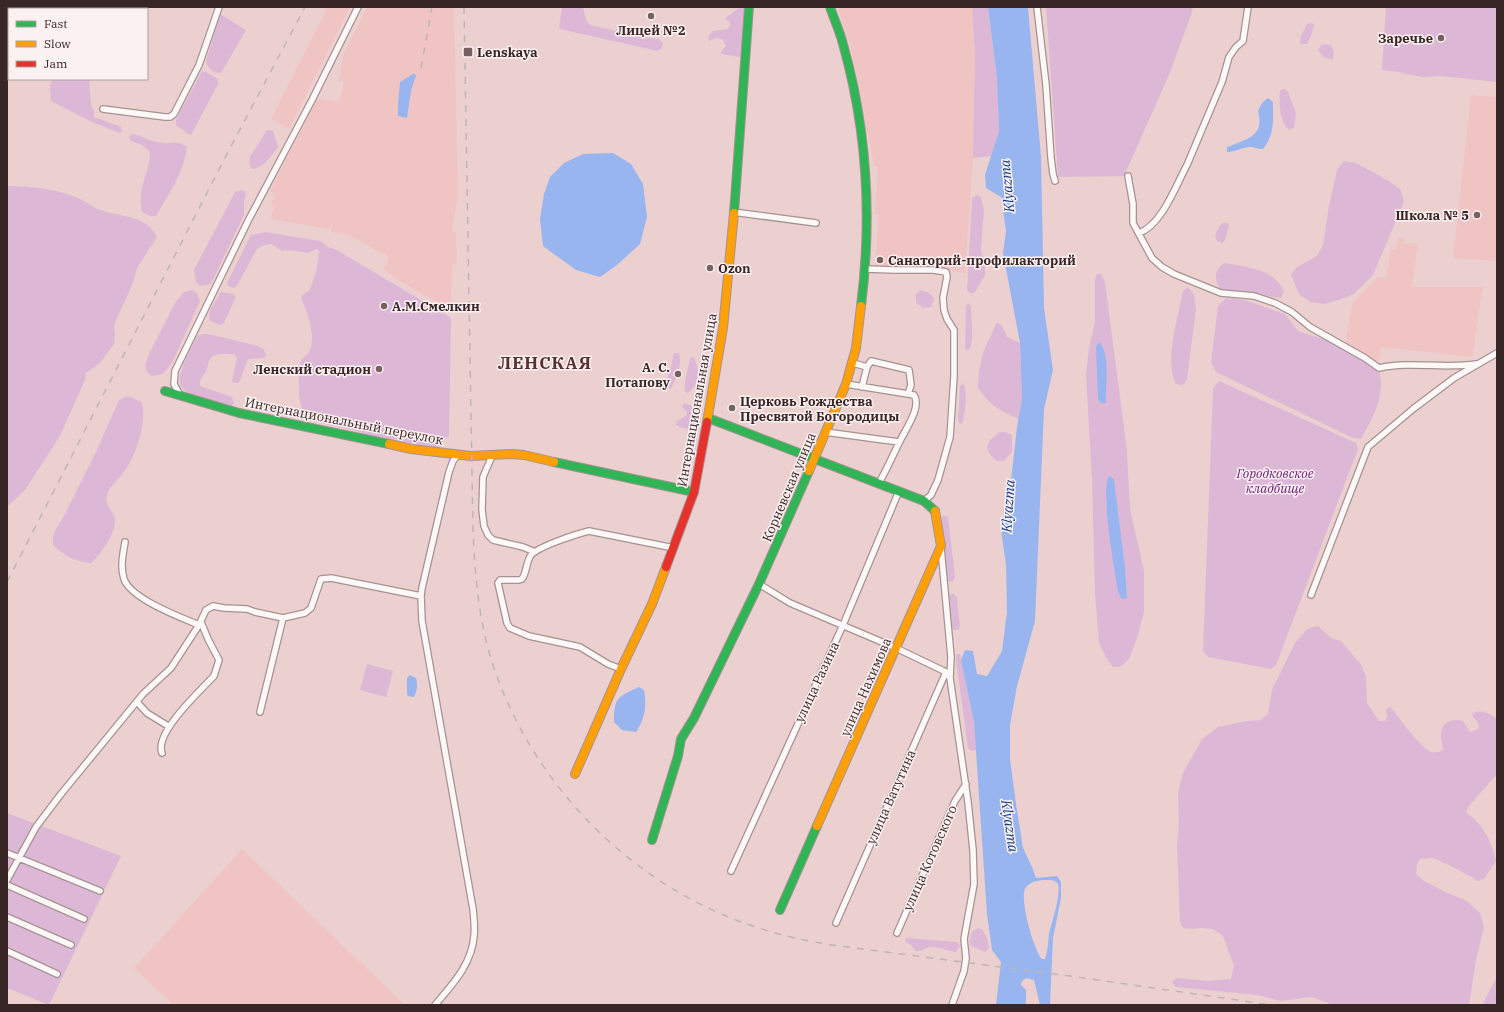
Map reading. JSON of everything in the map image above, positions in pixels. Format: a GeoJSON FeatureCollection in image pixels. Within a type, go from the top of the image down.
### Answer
{"type":"FeatureCollection","features":[{"type":"Feature","properties":{"kind":"street"},"geometry":{"type":"LineString","coordinates":[[103,109],[165,118],[174,114],[199,65],[219,7]]}},
{"type":"Feature","properties":{"kind":"street"},"geometry":{"type":"LineString","coordinates":[[180,395],[174,384],[175,372],[248,221],[312,100],[358,7]]}},
{"type":"Feature","properties":{"kind":"street","name":"Интернациональная улица"},"geometry":{"type":"LineString","coordinates":[[575,774],[621,669],[652,604],[694,492],[723,328],[750,7]]}},
{"type":"Feature","properties":{"kind":"street","name":"Корневская улица"},"geometry":{"type":"LineString","coordinates":[[652,840],[678,756],[678,743],[681,736],[694,718],[759,584],[846,384],[853,363],[860,322],[866,269],[866,173],[858,112],[843,44],[830,7]]}},
{"type":"Feature","properties":{"kind":"street"},"geometry":{"type":"LineString","coordinates":[[1037,7],[1046,85],[1052,174],[1055,181]]}},
{"type":"Feature","properties":{"kind":"street"},"geometry":{"type":"LineString","coordinates":[[1139,233],[1150,228],[1168,204],[1180,176],[1187,165],[1222,82],[1229,57],[1236,46],[1243,41],[1248,7]]}},
{"type":"Feature","properties":{"kind":"street"},"geometry":{"type":"LineString","coordinates":[[1128,176],[1133,204],[1133,224],[1152,258],[1162,267],[1174,274],[1221,293],[1254,296],[1275,303],[1292,312],[1310,327],[1380,368],[1400,365],[1463,366],[1476,364]]}},
{"type":"Feature","properties":{"kind":"street"},"geometry":{"type":"LineString","coordinates":[[733,212],[816,223]]}},
{"type":"Feature","properties":{"kind":"street"},"geometry":{"type":"LineString","coordinates":[[866,269],[933,270],[946,272],[947,277],[943,298],[944,310],[947,319],[954,330],[954,376],[950,437],[938,480],[931,495],[924,501]]}},
{"type":"Feature","properties":{"kind":"street"},"geometry":{"type":"LineString","coordinates":[[1311,595],[1368,447],[1448,382],[1476,364],[1497,353]]}},
{"type":"Feature","properties":{"kind":"street"},"geometry":{"type":"LineString","coordinates":[[862,387],[867,367],[871,361],[910,370],[911,385],[908,394]]}},
{"type":"Feature","properties":{"kind":"street"},"geometry":{"type":"LineString","coordinates":[[853,363],[867,367]]}},
{"type":"Feature","properties":{"kind":"street"},"geometry":{"type":"LineString","coordinates":[[846,384],[914,395],[916,398],[916,407],[911,420],[879,483]]}},
{"type":"Feature","properties":{"kind":"street","name":"Интернациональный переулок"},"geometry":{"type":"LineString","coordinates":[[165,391],[240,413],[411,449],[458,455],[524,455],[694,492]]}},
{"type":"Feature","properties":{"kind":"street"},"geometry":{"type":"LineString","coordinates":[[708,418],[924,501],[935,510],[941,546],[951,657],[950,678],[966,784],[973,850],[974,884],[964,939],[966,958],[964,971],[952,1005]]}},
{"type":"Feature","properties":{"kind":"street"},"geometry":{"type":"LineString","coordinates":[[825,432],[899,442]]}},
{"type":"Feature","properties":{"kind":"street"},"geometry":{"type":"LineString","coordinates":[[435,1005],[458,978],[468,959],[474,937],[473,909],[422,621],[421,596],[449,472],[453,461],[458,455]]}},
{"type":"Feature","properties":{"kind":"street"},"geometry":{"type":"LineString","coordinates":[[492,456],[483,477],[482,503],[484,526],[488,535],[493,540],[524,547],[535,552]]}},
{"type":"Feature","properties":{"kind":"street","name":"улица Разина"},"geometry":{"type":"LineString","coordinates":[[731,871],[843,625],[899,491]]}},
{"type":"Feature","properties":{"kind":"street"},"geometry":{"type":"LineString","coordinates":[[621,669],[608,664],[580,647],[529,636],[510,628],[506,623],[498,583],[500,580],[522,579],[528,559],[535,552],[577,534],[589,531],[674,548]]}},
{"type":"Feature","properties":{"kind":"street"},"geometry":{"type":"LineString","coordinates":[[125,542],[122,565],[124,579],[128,587],[138,595],[172,614],[200,623],[219,660],[214,676],[168,726],[162,739],[160,748],[162,753]]}},
{"type":"Feature","properties":{"kind":"street","name":"улица Нахимова"},"geometry":{"type":"LineString","coordinates":[[780,910],[941,546]]}},
{"type":"Feature","properties":{"kind":"street"},"geometry":{"type":"LineString","coordinates":[[7,880],[36,827],[61,794],[137,702],[171,668],[200,623],[206,610],[213,606],[247,609],[283,618],[305,613],[311,608],[321,579],[331,578],[421,596]]}},
{"type":"Feature","properties":{"kind":"street"},"geometry":{"type":"LineString","coordinates":[[759,584],[790,603],[896,648],[946,672],[950,678]]}},
{"type":"Feature","properties":{"kind":"street"},"geometry":{"type":"LineString","coordinates":[[260,712],[283,618]]}},
{"type":"Feature","properties":{"kind":"street","name":"улица Ватутина"},"geometry":{"type":"LineString","coordinates":[[836,923],[946,672]]}},
{"type":"Feature","properties":{"kind":"street"},"geometry":{"type":"LineString","coordinates":[[137,702],[147,713],[168,726]]}},
{"type":"Feature","properties":{"kind":"street","name":"улица Котовского"},"geometry":{"type":"LineString","coordinates":[[897,933],[955,801],[966,784]]}},
{"type":"Feature","properties":{"kind":"street"},"geometry":{"type":"LineString","coordinates":[[7,853],[100,891]]}},
{"type":"Feature","properties":{"kind":"street"},"geometry":{"type":"LineString","coordinates":[[7,885],[84,919]]}},
{"type":"Feature","properties":{"kind":"street"},"geometry":{"type":"LineString","coordinates":[[7,917],[72,945]]}},
{"type":"Feature","properties":{"kind":"street"},"geometry":{"type":"LineString","coordinates":[[7,951],[57,974]]}},
{"type":"Feature","properties":{"kind":"shaded area"},"geometry":{"type":"Polygon","coordinates":[[[328,7],[350,7],[289,129],[271,119],[328,7]]]}},
{"type":"Feature","properties":{"kind":"shaded area"},"geometry":{"type":"Polygon","coordinates":[[[367,7],[454,7],[458,195],[452,231],[456,232],[457,264],[452,264],[451,310],[398,280],[383,269],[389,257],[347,234],[331,232],[332,224],[330,229],[271,219],[275,208],[271,205],[275,195],[270,191],[317,99],[340,102],[344,81],[339,81],[343,56],[367,7]]]}},
{"type":"Feature","properties":{"kind":"shaded area"},"geometry":{"type":"Polygon","coordinates":[[[838,7],[972,7],[975,54],[973,158],[965,273],[922,267],[875,267],[879,214],[875,214],[878,167],[874,166],[850,42],[847,39],[838,7]]]}},
{"type":"Feature","properties":{"kind":"shaded area","name":"Школа № 5"},"geometry":{"type":"Polygon","coordinates":[[[1471,95],[1497,97],[1497,261],[1453,258],[1471,95]]]}},
{"type":"Feature","properties":{"kind":"shaded area"},"geometry":{"type":"Polygon","coordinates":[[[1398,237],[1404,238],[1403,243],[1418,244],[1412,287],[1483,287],[1472,357],[1381,347],[1379,361],[1373,360],[1345,344],[1352,304],[1378,277],[1386,278],[1391,249],[1396,250],[1398,237]]]}},
{"type":"Feature","properties":{"kind":"shaded area"},"geometry":{"type":"Polygon","coordinates":[[[242,849],[405,1005],[174,1005],[134,968],[242,849]]]}},
{"type":"Feature","properties":{"kind":"green space"},"geometry":{"type":"Polygon","coordinates":[[[562,7],[583,7],[586,20],[590,25],[642,37],[659,39],[663,43],[662,48],[658,51],[559,28],[562,7]]]}},
{"type":"Feature","properties":{"kind":"green space"},"geometry":{"type":"Polygon","coordinates":[[[739,7],[745,7],[742,53],[739,57],[721,54],[726,46],[723,40],[717,38],[709,41],[708,38],[711,32],[727,29],[730,26],[730,22],[726,20],[726,18],[739,7]]]}},
{"type":"Feature","properties":{"kind":"green space"},"geometry":{"type":"Polygon","coordinates":[[[972,7],[988,7],[997,78],[999,131],[991,156],[973,158],[975,54],[972,7]]]}},
{"type":"Feature","properties":{"kind":"green space"},"geometry":{"type":"Polygon","coordinates":[[[1046,7],[1193,7],[1169,75],[1124,176],[1058,177],[1046,7]]]}},
{"type":"Feature","properties":{"kind":"green space","name":"Заречье"},"geometry":{"type":"Polygon","coordinates":[[[1386,7],[1497,7],[1497,82],[1441,76],[1422,77],[1382,70],[1386,7]]]}},
{"type":"Feature","properties":{"kind":"green space"},"geometry":{"type":"Polygon","coordinates":[[[220,14],[246,30],[221,73],[211,70],[206,61],[220,14]]]}},
{"type":"Feature","properties":{"kind":"green space"},"geometry":{"type":"Polygon","coordinates":[[[1312,23],[1314,25],[1307,44],[1300,44],[1301,36],[1307,24],[1312,23]]]}},
{"type":"Feature","properties":{"kind":"green space"},"geometry":{"type":"Polygon","coordinates":[[[1322,44],[1331,45],[1334,52],[1333,59],[1324,58],[1318,50],[1322,44]]]}},
{"type":"Feature","properties":{"kind":"green space"},"geometry":{"type":"Polygon","coordinates":[[[202,71],[218,79],[218,84],[191,135],[176,125],[176,120],[202,71]]]}},
{"type":"Feature","properties":{"kind":"green space"},"geometry":{"type":"Polygon","coordinates":[[[52,80],[89,80],[91,105],[94,111],[94,117],[121,127],[122,132],[119,133],[92,122],[51,101],[50,87],[52,80]]]}},
{"type":"Feature","properties":{"kind":"green space"},"geometry":{"type":"Polygon","coordinates":[[[1285,89],[1288,92],[1296,113],[1294,128],[1289,130],[1281,117],[1280,90],[1285,89]]]}},
{"type":"Feature","properties":{"kind":"green space"},"geometry":{"type":"Polygon","coordinates":[[[267,130],[273,131],[278,147],[264,164],[252,169],[249,164],[250,157],[267,130]]]}},
{"type":"Feature","properties":{"kind":"green space"},"geometry":{"type":"Polygon","coordinates":[[[132,134],[159,142],[178,143],[187,147],[183,166],[179,175],[156,216],[150,216],[142,212],[142,188],[148,167],[150,152],[142,145],[131,141],[129,137],[132,134]]]}},
{"type":"Feature","properties":{"kind":"green space"},"geometry":{"type":"Polygon","coordinates":[[[1344,161],[1356,163],[1389,181],[1401,190],[1404,202],[1373,275],[1354,294],[1324,304],[1310,302],[1299,294],[1291,275],[1297,267],[1317,256],[1323,245],[1329,206],[1337,170],[1344,161]]]}},
{"type":"Feature","properties":{"kind":"green space"},"geometry":{"type":"Polygon","coordinates":[[[7,186],[36,188],[65,193],[98,209],[147,224],[157,237],[137,268],[133,283],[114,325],[114,344],[100,363],[86,373],[85,380],[60,436],[25,490],[7,507],[7,186]]]}},
{"type":"Feature","properties":{"kind":"green space"},"geometry":{"type":"Polygon","coordinates":[[[242,190],[246,193],[244,215],[211,284],[200,286],[196,282],[194,270],[235,192],[242,190]]]}},
{"type":"Feature","properties":{"kind":"green space"},"geometry":{"type":"Polygon","coordinates":[[[977,195],[981,197],[984,210],[981,249],[985,266],[985,275],[975,292],[971,294],[967,290],[972,198],[977,195]]]}},
{"type":"Feature","properties":{"kind":"green space"},"geometry":{"type":"Polygon","coordinates":[[[1222,223],[1227,223],[1229,226],[1225,240],[1222,243],[1217,241],[1215,236],[1222,223]]]}},
{"type":"Feature","properties":{"kind":"green space","name":"Ленский стадион"},"geometry":{"type":"Polygon","coordinates":[[[266,232],[320,241],[327,247],[335,249],[451,318],[449,436],[441,440],[443,442],[440,447],[432,449],[396,444],[353,430],[302,419],[299,393],[299,368],[302,360],[309,352],[312,331],[301,298],[303,294],[309,291],[313,282],[319,251],[317,249],[308,253],[290,250],[282,251],[272,244],[264,245],[257,249],[237,286],[234,288],[228,286],[227,283],[251,235],[266,232]]]}},
{"type":"Feature","properties":{"kind":"green space"},"geometry":{"type":"Polygon","coordinates":[[[1224,263],[1258,270],[1273,277],[1284,291],[1281,298],[1256,293],[1220,289],[1216,275],[1218,269],[1224,263]]]}},
{"type":"Feature","properties":{"kind":"green space"},"geometry":{"type":"Polygon","coordinates":[[[1097,274],[1101,274],[1105,282],[1127,451],[1130,509],[1144,571],[1144,612],[1129,659],[1120,667],[1113,667],[1099,643],[1095,594],[1092,479],[1086,375],[1089,348],[1095,322],[1095,280],[1097,274]],[[1114,479],[1106,502],[1118,592],[1127,598],[1125,567],[1114,479]]]}},
{"type":"Feature","properties":{"kind":"green space"},"geometry":{"type":"Polygon","coordinates":[[[1188,287],[1194,295],[1196,309],[1187,379],[1183,385],[1176,384],[1171,363],[1175,326],[1183,291],[1188,287]]]}},
{"type":"Feature","properties":{"kind":"green space"},"geometry":{"type":"Polygon","coordinates":[[[192,290],[197,293],[200,301],[172,363],[163,374],[152,376],[147,372],[145,365],[150,352],[175,303],[184,292],[192,290]]]}},
{"type":"Feature","properties":{"kind":"green space"},"geometry":{"type":"Polygon","coordinates":[[[921,290],[929,293],[934,298],[931,307],[923,308],[916,303],[916,294],[921,290]]]}},
{"type":"Feature","properties":{"kind":"green space"},"geometry":{"type":"Polygon","coordinates":[[[221,292],[233,294],[236,297],[224,323],[220,325],[210,321],[209,314],[221,292]]]}},
{"type":"Feature","properties":{"kind":"green space"},"geometry":{"type":"Polygon","coordinates":[[[1226,298],[1244,300],[1285,314],[1298,331],[1345,346],[1379,368],[1381,388],[1378,405],[1361,439],[1353,438],[1216,372],[1211,362],[1218,306],[1226,298]]]}},
{"type":"Feature","properties":{"kind":"green space"},"geometry":{"type":"Polygon","coordinates":[[[968,303],[971,306],[972,340],[970,349],[965,350],[966,306],[968,303]]]}},
{"type":"Feature","properties":{"kind":"green space"},"geometry":{"type":"Polygon","coordinates":[[[997,322],[1002,326],[1007,337],[1020,343],[1022,399],[1019,419],[996,407],[978,388],[979,370],[984,350],[997,322]]]}},
{"type":"Feature","properties":{"kind":"green space"},"geometry":{"type":"Polygon","coordinates":[[[203,334],[262,348],[266,355],[264,358],[248,359],[239,383],[233,383],[232,380],[237,358],[234,354],[218,354],[210,359],[207,369],[201,379],[200,386],[232,397],[234,403],[231,407],[202,399],[187,391],[182,387],[180,382],[181,372],[189,352],[197,336],[203,334]]]}},
{"type":"Feature","properties":{"kind":"green space"},"geometry":{"type":"Polygon","coordinates":[[[674,353],[679,353],[680,362],[677,376],[670,389],[665,387],[665,383],[670,371],[674,353]]]}},
{"type":"Feature","properties":{"kind":"green space"},"geometry":{"type":"Polygon","coordinates":[[[691,357],[693,357],[696,361],[698,376],[694,386],[687,393],[685,392],[685,385],[691,357]]]}},
{"type":"Feature","properties":{"kind":"green space","name":"Городковское кладбище"},"geometry":{"type":"Polygon","coordinates":[[[1219,381],[1356,443],[1358,449],[1276,665],[1271,669],[1208,657],[1203,651],[1213,389],[1219,381]]]}},
{"type":"Feature","properties":{"kind":"green space"},"geometry":{"type":"Polygon","coordinates":[[[963,383],[965,386],[966,397],[962,424],[958,422],[960,386],[963,383]]]}},
{"type":"Feature","properties":{"kind":"green space"},"geometry":{"type":"Polygon","coordinates":[[[128,396],[142,402],[142,429],[133,457],[108,493],[107,502],[115,521],[112,534],[104,548],[91,563],[75,560],[62,553],[53,545],[55,531],[96,452],[119,400],[128,396]]]}},
{"type":"Feature","properties":{"kind":"green space"},"geometry":{"type":"Polygon","coordinates":[[[684,403],[698,408],[700,423],[698,428],[687,429],[676,425],[676,422],[687,415],[687,412],[682,407],[684,403]]]}},
{"type":"Feature","properties":{"kind":"green space"},"geometry":{"type":"Polygon","coordinates":[[[1000,432],[1006,432],[1012,435],[1012,452],[1004,461],[997,461],[992,457],[988,450],[991,439],[1000,432]]]}},
{"type":"Feature","properties":{"kind":"green space"},"geometry":{"type":"Polygon","coordinates":[[[940,517],[948,517],[955,577],[953,581],[949,582],[947,581],[940,517]]]}},
{"type":"Feature","properties":{"kind":"green space"},"geometry":{"type":"Polygon","coordinates":[[[954,594],[957,598],[960,627],[958,630],[954,630],[952,627],[949,596],[954,594]]]}},
{"type":"Feature","properties":{"kind":"green space"},"geometry":{"type":"Polygon","coordinates":[[[1318,626],[1331,638],[1341,641],[1362,666],[1366,677],[1367,703],[1379,721],[1385,721],[1387,716],[1386,709],[1391,707],[1421,745],[1431,752],[1443,750],[1441,733],[1443,726],[1449,722],[1455,720],[1463,721],[1470,732],[1478,729],[1479,726],[1472,713],[1479,711],[1486,712],[1497,719],[1497,774],[1469,806],[1466,812],[1478,823],[1486,834],[1492,846],[1496,861],[1484,879],[1478,881],[1433,858],[1420,859],[1417,864],[1416,874],[1424,881],[1467,901],[1480,913],[1484,927],[1476,960],[1469,1005],[1333,1005],[1312,997],[1281,1001],[1257,995],[1176,987],[1172,982],[1177,978],[1208,981],[1231,979],[1234,966],[1223,936],[1213,929],[1187,929],[1182,927],[1180,921],[1177,846],[1179,822],[1178,793],[1183,773],[1202,739],[1218,727],[1247,721],[1261,720],[1268,713],[1272,690],[1295,643],[1307,629],[1318,626]]]}},
{"type":"Feature","properties":{"kind":"green space"},"geometry":{"type":"Polygon","coordinates":[[[957,654],[960,654],[974,722],[976,750],[971,751],[968,748],[956,660],[957,654]]]}},
{"type":"Feature","properties":{"kind":"green space"},"geometry":{"type":"Polygon","coordinates":[[[367,664],[393,671],[386,697],[360,690],[367,664]]]}},
{"type":"Feature","properties":{"kind":"green space"},"geometry":{"type":"Polygon","coordinates":[[[7,813],[121,856],[49,1005],[7,988],[7,813]]]}},
{"type":"Feature","properties":{"kind":"green space"},"geometry":{"type":"Polygon","coordinates":[[[977,928],[982,929],[987,938],[989,948],[985,952],[970,945],[971,933],[977,928]]]}},
{"type":"Feature","properties":{"kind":"green space"},"geometry":{"type":"Polygon","coordinates":[[[906,938],[957,942],[960,946],[956,952],[931,947],[916,951],[905,941],[906,938]]]}},
{"type":"Feature","properties":{"kind":"green space"},"geometry":{"type":"Polygon","coordinates":[[[1497,977],[1497,1005],[1482,1005],[1497,977]]]}},
{"type":"Feature","properties":{"kind":"water","name":"Klyazma"},"geometry":{"type":"Polygon","coordinates":[[[988,7],[1028,7],[1041,157],[1044,308],[1053,370],[1044,409],[1035,621],[1017,686],[1010,725],[1010,759],[1023,848],[1036,878],[1057,876],[1061,882],[1061,898],[1053,938],[1050,1005],[1040,1005],[1034,980],[1026,978],[1022,981],[1021,985],[1026,990],[1025,1005],[996,1005],[1001,962],[992,950],[987,914],[974,722],[961,660],[965,650],[973,651],[977,674],[987,676],[1002,651],[1007,612],[1006,565],[1001,530],[1006,498],[1011,480],[1022,399],[1020,343],[1003,253],[1006,231],[1001,197],[986,188],[985,175],[999,131],[997,78],[988,7]],[[1040,880],[1031,883],[1026,887],[1024,892],[1025,912],[1031,935],[1042,959],[1045,959],[1046,956],[1049,934],[1056,909],[1059,889],[1058,884],[1051,880],[1040,880]]]}},
{"type":"Feature","properties":{"kind":"water"},"geometry":{"type":"Polygon","coordinates":[[[413,74],[416,75],[411,91],[407,118],[398,116],[400,82],[413,74]]]}},
{"type":"Feature","properties":{"kind":"water"},"geometry":{"type":"Polygon","coordinates":[[[1268,98],[1273,102],[1272,127],[1270,138],[1263,149],[1247,147],[1227,152],[1227,147],[1247,139],[1257,131],[1259,126],[1258,111],[1262,103],[1268,98]]]}},
{"type":"Feature","properties":{"kind":"water"},"geometry":{"type":"Polygon","coordinates":[[[613,153],[631,164],[643,184],[647,217],[640,244],[617,265],[600,277],[576,270],[543,246],[540,219],[544,194],[550,177],[564,163],[583,154],[613,153]]]}},
{"type":"Feature","properties":{"kind":"water"},"geometry":{"type":"Polygon","coordinates":[[[1099,342],[1103,347],[1106,362],[1106,403],[1101,403],[1098,399],[1096,347],[1099,342]]]}},
{"type":"Feature","properties":{"kind":"water"},"geometry":{"type":"Polygon","coordinates":[[[1109,476],[1114,479],[1125,567],[1127,598],[1122,599],[1118,592],[1107,514],[1106,498],[1109,476]]]}},
{"type":"Feature","properties":{"kind":"water"},"geometry":{"type":"Polygon","coordinates":[[[410,675],[417,680],[417,688],[414,697],[408,696],[407,694],[407,678],[410,675]]]}},
{"type":"Feature","properties":{"kind":"water"},"geometry":{"type":"Polygon","coordinates":[[[639,687],[644,690],[645,701],[641,722],[636,732],[622,730],[614,722],[616,703],[626,693],[639,687]]]}},
{"type":"Feature","properties":{"kind":"railway"},"geometry":{"type":"LineString","coordinates":[[7,582],[229,150],[305,7]]}},
{"type":"Feature","properties":{"kind":"railway"},"geometry":{"type":"LineString","coordinates":[[421,68],[432,7]]}},
{"type":"Feature","properties":{"kind":"railway"},"geometry":{"type":"LineString","coordinates":[[464,7],[473,531],[475,566],[481,617],[494,668],[512,712],[536,754],[564,793],[596,829],[632,861],[672,888],[714,911],[768,931],[832,945],[1070,976],[1271,1005]]}},
{"type":"Feature","properties":{"kind":"traffic: fast"},"geometry":{"type":"LineString","coordinates":[[734,213],[749,7]]}},
{"type":"Feature","properties":{"kind":"traffic: fast"},"geometry":{"type":"LineString","coordinates":[[830,7],[842,39],[851,76],[862,141],[865,174],[866,240],[861,306]]}},
{"type":"Feature","properties":{"kind":"traffic: fast"},"geometry":{"type":"LineString","coordinates":[[165,391],[239,413],[389,444]]}},
{"type":"Feature","properties":{"kind":"traffic: fast"},"geometry":{"type":"LineString","coordinates":[[708,418],[924,501],[935,511]]}},
{"type":"Feature","properties":{"kind":"traffic: fast"},"geometry":{"type":"LineString","coordinates":[[554,462],[694,492]]}},
{"type":"Feature","properties":{"kind":"traffic: fast"},"geometry":{"type":"LineString","coordinates":[[652,840],[678,756],[681,739],[694,718],[759,584],[809,471]]}},
{"type":"Feature","properties":{"kind":"traffic: fast"},"geometry":{"type":"LineString","coordinates":[[780,910],[817,826]]}},
{"type":"Feature","properties":{"kind":"traffic: slow"},"geometry":{"type":"LineString","coordinates":[[707,422],[723,328],[734,213]]}},
{"type":"Feature","properties":{"kind":"traffic: slow"},"geometry":{"type":"LineString","coordinates":[[809,471],[846,384],[856,348],[861,306]]}},
{"type":"Feature","properties":{"kind":"traffic: slow"},"geometry":{"type":"LineString","coordinates":[[389,444],[411,449],[471,456],[512,454],[524,455],[554,462]]}},
{"type":"Feature","properties":{"kind":"traffic: slow"},"geometry":{"type":"LineString","coordinates":[[817,826],[941,546],[935,511]]}},
{"type":"Feature","properties":{"kind":"traffic: slow"},"geometry":{"type":"LineString","coordinates":[[575,774],[621,669],[652,604],[666,567]]}},
{"type":"Feature","properties":{"kind":"traffic: jam"},"geometry":{"type":"LineString","coordinates":[[666,567],[694,492],[707,422]]}},
{"type":"Feature","properties":{"kind":"place","name":"Лицей №2"},"geometry":{"type":"Point","coordinates":[651,16]}},
{"type":"Feature","properties":{"kind":"place","name":"Заречье"},"geometry":{"type":"Point","coordinates":[1441,38]}},
{"type":"Feature","properties":{"kind":"place","name":"Lenskaya"},"geometry":{"type":"Point","coordinates":[468,52]}},
{"type":"Feature","properties":{"kind":"place","name":"Школа № 5"},"geometry":{"type":"Point","coordinates":[1477,215]}},
{"type":"Feature","properties":{"kind":"place","name":"Санаторий-профилакторий"},"geometry":{"type":"Point","coordinates":[880,260]}},
{"type":"Feature","properties":{"kind":"place","name":"Ozon"},"geometry":{"type":"Point","coordinates":[710,268]}},
{"type":"Feature","properties":{"kind":"place","name":"А.М.Смелкин"},"geometry":{"type":"Point","coordinates":[384,306]}},
{"type":"Feature","properties":{"kind":"place","name":"Ленский стадион"},"geometry":{"type":"Point","coordinates":[379,369]}},
{"type":"Feature","properties":{"kind":"place","name":"А. С. Потапову"},"geometry":{"type":"Point","coordinates":[678,374]}},
{"type":"Feature","properties":{"kind":"place","name":"Церковь Рождества Пресвятой Богородицы"},"geometry":{"type":"Point","coordinates":[732,408]}},
{"type":"Feature","properties":{"kind":"district","name":"ЛЕНСКАЯ"},"geometry":{"type":"Point","coordinates":[545,363]}}]}
